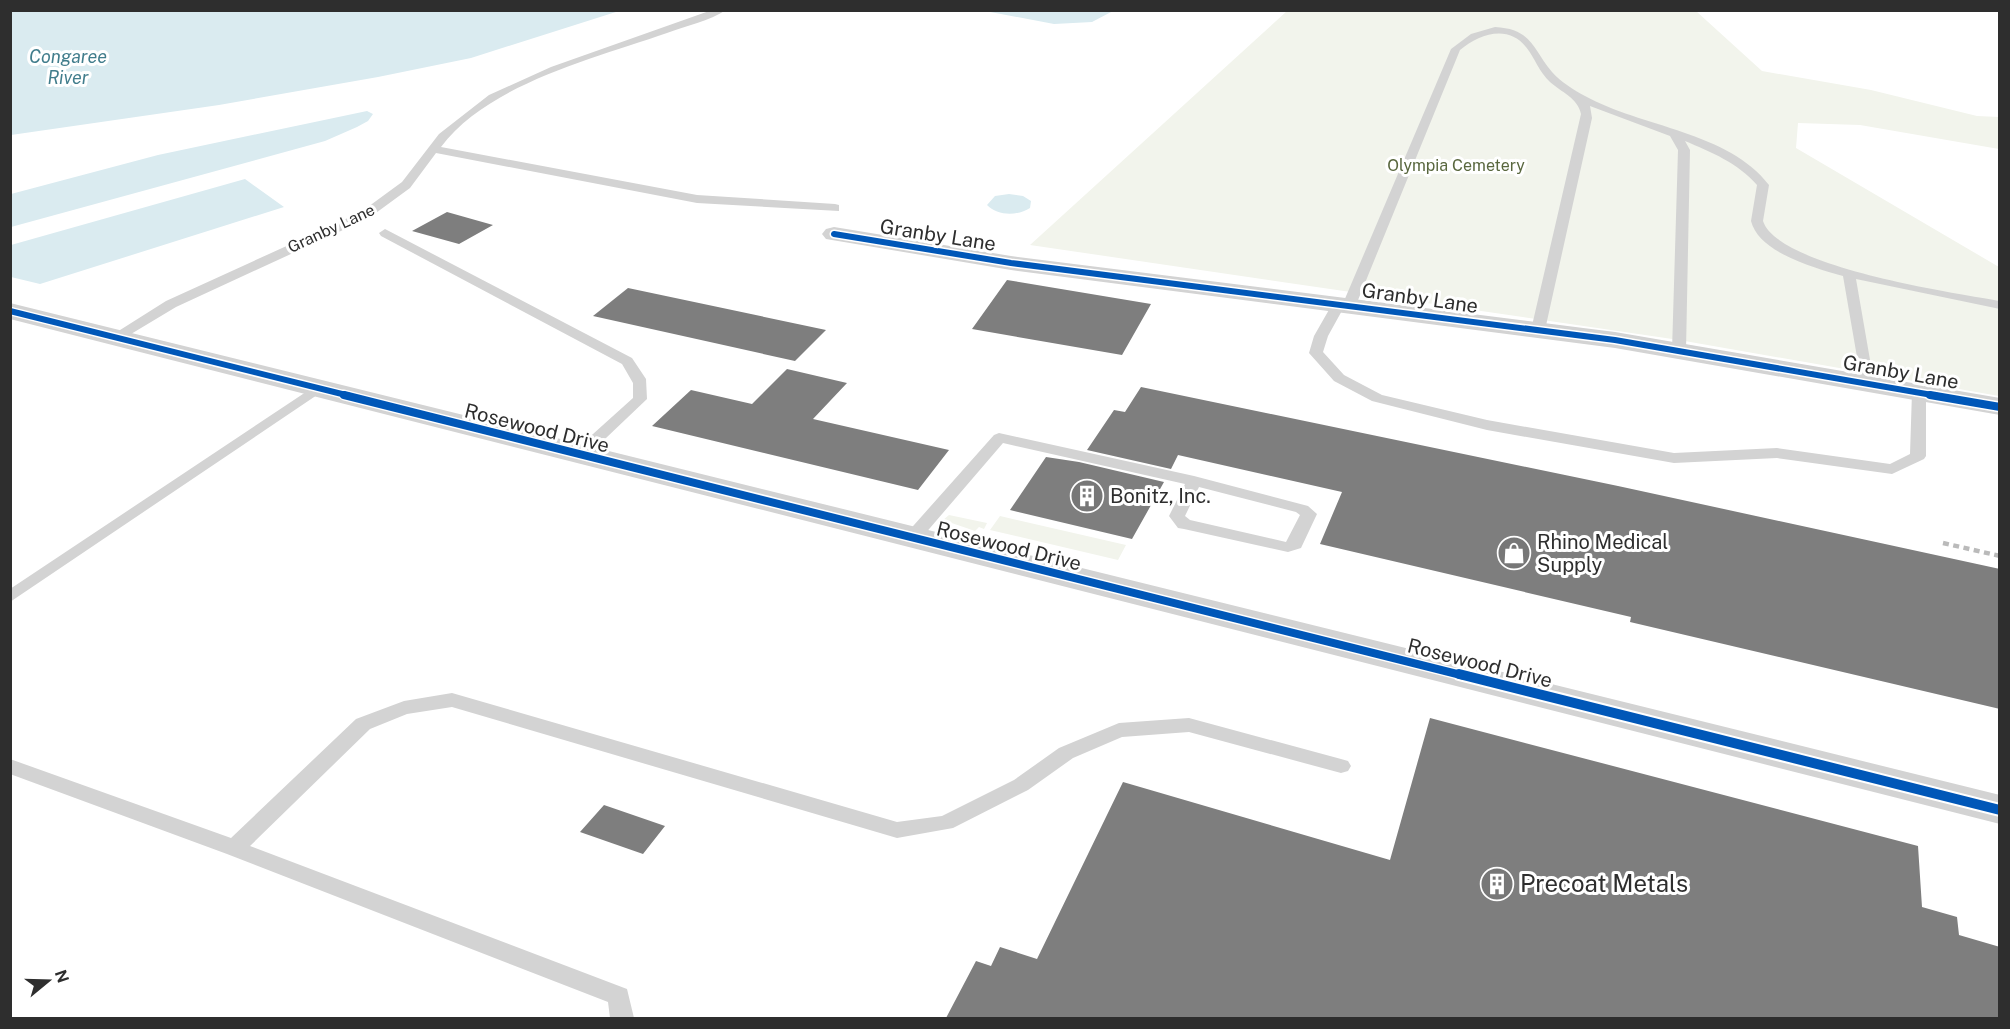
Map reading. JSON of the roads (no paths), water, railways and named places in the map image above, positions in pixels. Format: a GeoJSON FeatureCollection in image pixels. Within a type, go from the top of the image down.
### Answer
{"type":"FeatureCollection","features":[{"type":"Feature","properties":{"kind":"street","name":"Granby Lane"},"geometry":{"type":"LineString","coordinates":[[834,234],[1011,263],[1538,330],[1679,351],[2000,407]]}},
{"type":"Feature","properties":{"kind":"street","name":"Rosewood Drive"},"geometry":{"type":"LineString","coordinates":[[10,311],[315,390],[2000,810]]}},
{"type":"Feature","properties":{"kind":"lane","name":"Granby Lane"},"geometry":{"type":"LineString","coordinates":[[116,337],[171,303],[365,215],[406,185],[443,136],[476,108],[526,81],[722,10]]}},
{"type":"Feature","properties":{"kind":"lane"},"geometry":{"type":"LineString","coordinates":[[1919,392],[1918,456],[1892,470],[1777,453],[1674,458],[1487,425],[1377,398],[1339,378],[1316,353],[1321,336],[1344,304],[1456,49],[1471,35],[1499,31],[1518,35],[1528,42],[1552,77],[1574,94],[1732,159],[1759,177],[1763,185],[1756,213],[1758,226],[1764,236],[1789,251],[1849,275],[2000,305]]}},
{"type":"Feature","properties":{"kind":"lane"},"geometry":{"type":"LineString","coordinates":[[1538,330],[1588,112],[1574,94]]}},
{"type":"Feature","properties":{"kind":"lane"},"geometry":{"type":"LineString","coordinates":[[1583,127],[1601,122],[1638,122]]}},
{"type":"Feature","properties":{"kind":"lane"},"geometry":{"type":"LineString","coordinates":[[1675,135],[1683,148],[1679,351]]}},
{"type":"Feature","properties":{"kind":"lane"},"geometry":{"type":"LineString","coordinates":[[1683,148],[1698,144]]}},
{"type":"Feature","properties":{"kind":"lane"},"geometry":{"type":"LineString","coordinates":[[434,149],[697,199],[836,208]]}},
{"type":"Feature","properties":{"kind":"lane"},"geometry":{"type":"LineString","coordinates":[[385,232],[627,361],[639,377],[642,389],[640,399],[579,455]]}},
{"type":"Feature","properties":{"kind":"lane"},"geometry":{"type":"LineString","coordinates":[[1849,275],[1867,383]]}},
{"type":"Feature","properties":{"kind":"lane"},"geometry":{"type":"LineString","coordinates":[[10,597],[315,390]]}},
{"type":"Feature","properties":{"kind":"lane"},"geometry":{"type":"LineString","coordinates":[[912,538],[999,438],[1194,481],[1302,509],[1309,514],[1295,544],[1288,547],[1184,524],[1177,516],[1194,481]]}},
{"type":"Feature","properties":{"kind":"lane"},"geometry":{"type":"LineString","coordinates":[[234,848],[363,724],[404,708],[452,700],[897,830],[946,824],[1021,785],[1066,753],[1119,730],[1189,725],[1341,766]]}},
{"type":"Feature","properties":{"kind":"lane"},"geometry":{"type":"LineString","coordinates":[[10,766],[234,848],[619,996],[622,1018]]}},
{"type":"Feature","properties":{"kind":"water","name":"Congaree River"},"geometry":{"type":"Polygon","coordinates":[[[10,11],[619,11],[471,58],[378,77],[219,105],[11,135],[10,11]]]}},
{"type":"Feature","properties":{"kind":"water"},"geometry":{"type":"Polygon","coordinates":[[[985,11],[1113,11],[1092,22],[1054,24],[985,11]]]}},
{"type":"Feature","properties":{"kind":"water"},"geometry":{"type":"Polygon","coordinates":[[[367,111],[373,114],[368,121],[325,141],[11,227],[11,194],[158,155],[367,111]]]}},
{"type":"Feature","properties":{"kind":"water"},"geometry":{"type":"Polygon","coordinates":[[[245,179],[284,207],[40,284],[11,277],[11,245],[245,179]]]}},
{"type":"Feature","properties":{"kind":"water"},"geometry":{"type":"Polygon","coordinates":[[[1009,194],[1023,196],[1031,201],[1030,208],[1008,214],[991,209],[987,205],[995,196],[1009,194]]]}},
{"type":"Feature","properties":{"kind":"railway"},"geometry":{"type":"LineString","coordinates":[[1943,543],[2000,556]]}},
{"type":"Feature","properties":{"kind":"place","name":"Bonitz, Inc."},"geometry":{"type":"Point","coordinates":[1087,496]}},
{"type":"Feature","properties":{"kind":"place","name":"Rhino Medical Supply"},"geometry":{"type":"Point","coordinates":[1514,553]}},
{"type":"Feature","properties":{"kind":"place","name":"Precoat Metals"},"geometry":{"type":"Point","coordinates":[1497,884]}},
{"type":"Feature","properties":{"kind":"park label","name":"Olympia Cemetery"},"geometry":{"type":"Point","coordinates":[1456,165]}}]}
